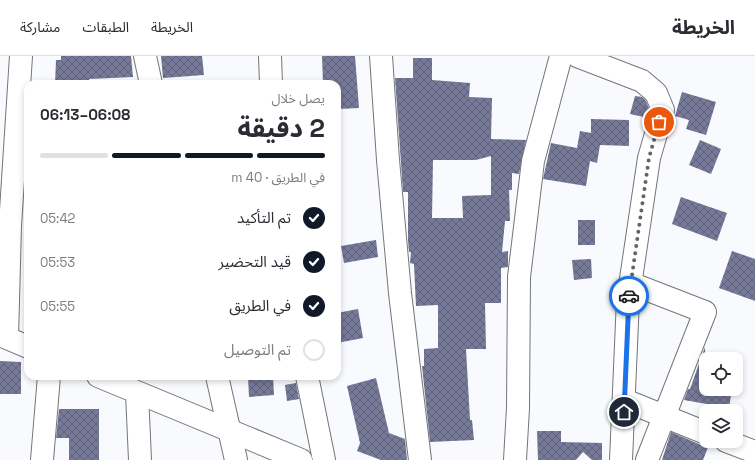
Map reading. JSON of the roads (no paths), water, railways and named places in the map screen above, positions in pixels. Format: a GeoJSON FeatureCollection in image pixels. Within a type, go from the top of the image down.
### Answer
{"type":"FeatureCollection","features":[{"type":"Feature","properties":{"kind":"street"},"geometry":{"type":"LineString","coordinates":[[21,56],[4,336],[24,345]]}},
{"type":"Feature","properties":{"kind":"street"},"geometry":{"type":"LineString","coordinates":[[145,56],[150,80]]}},
{"type":"Feature","properties":{"kind":"street"},"geometry":{"type":"LineString","coordinates":[[270,56],[271,80]]}},
{"type":"Feature","properties":{"kind":"street"},"geometry":{"type":"LineString","coordinates":[[381,56],[388,160],[400,293],[420,460]]}},
{"type":"Feature","properties":{"kind":"street"},"geometry":{"type":"LineString","coordinates":[[515,460],[518,408],[519,277],[533,161],[561,56]]}},
{"type":"Feature","properties":{"kind":"street"},"geometry":{"type":"LineString","coordinates":[[577,56],[642,81],[656,93],[663,110],[649,158],[628,299],[620,460]]}},
{"type":"Feature","properties":{"kind":"street"},"geometry":{"type":"LineString","coordinates":[[630,283],[705,312],[647,460]]}},
{"type":"Feature","properties":{"kind":"street"},"geometry":{"type":"LineString","coordinates":[[42,460],[49,380]]}},
{"type":"Feature","properties":{"kind":"street"},"geometry":{"type":"LineString","coordinates":[[107,380],[301,460]]}},
{"type":"Feature","properties":{"kind":"street"},"geometry":{"type":"LineString","coordinates":[[218,380],[236,460]]}},
{"type":"Feature","properties":{"kind":"street"},"geometry":{"type":"LineString","coordinates":[[308,380],[324,460]]}},
{"type":"Feature","properties":{"kind":"street"},"geometry":{"type":"LineString","coordinates":[[137,393],[140,460]]}},
{"type":"Feature","properties":{"kind":"street"},"geometry":{"type":"LineString","coordinates":[[624,400],[699,430]]}},
{"type":"Feature","properties":{"kind":"street"},"geometry":{"type":"LineString","coordinates":[[743,447],[755,452]]}}]}
